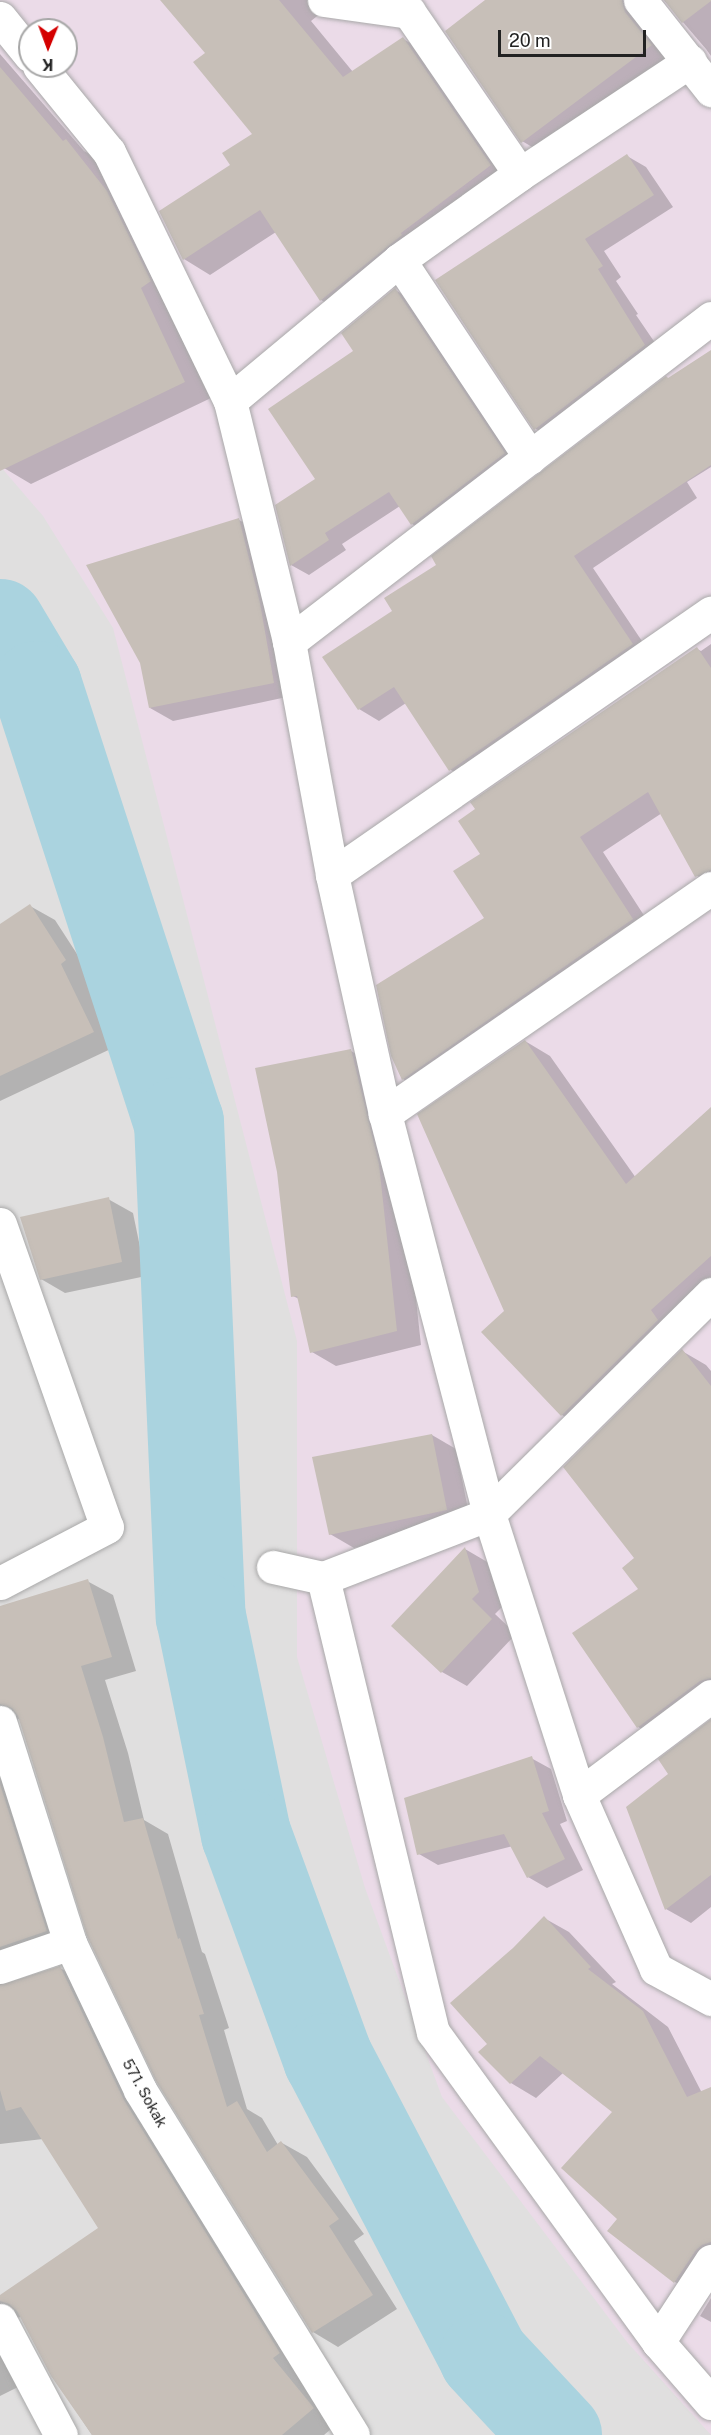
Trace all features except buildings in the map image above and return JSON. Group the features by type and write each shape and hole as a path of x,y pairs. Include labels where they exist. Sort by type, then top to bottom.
{"street":[{"path":"324,0 409,12 520,174"},
{"path":"640,0 711,90"},
{"path":"0,18 18,40"},
{"path":"230,400 399,260 520,174 690,61"},
{"path":"49,78 109,152 230,400 289,642 332,875 385,1114 489,1514 579,1795 656,1969 711,2000"},
{"path":"399,260 530,457"},
{"path":"289,642 711,318"},
{"path":"332,875 711,613"},
{"path":"385,1114 711,888"},
{"path":"0,1224 107,1527 0,1583"},
{"path":"273,1567 323,1578 489,1514 709,1300"},
{"path":"323,1578 433,2032 658,2342 711,2403"},
{"path":"579,1795 711,1696"},
{"name":"571. Sokak","path":"0,1722 70,1943 140,2090 353,2435"},
{"path":"0,1967 70,1943"},
{"path":"658,2342 711,2261"},
{"path":"0,2320 62,2435"}],"shaded area":[{"path":"0,0 711,0 711,2435 0,2435"},
{"path":"0,0 711,0 711,2435 627,2342 442,2097 365,1888 297,1657 297,1341 113,628 43,516 0,466"}],"waterway":[{"path":"0,624 37,686 179,1122 201,1617 246,1834 328,2058 484,2357 557,2435"}]}
